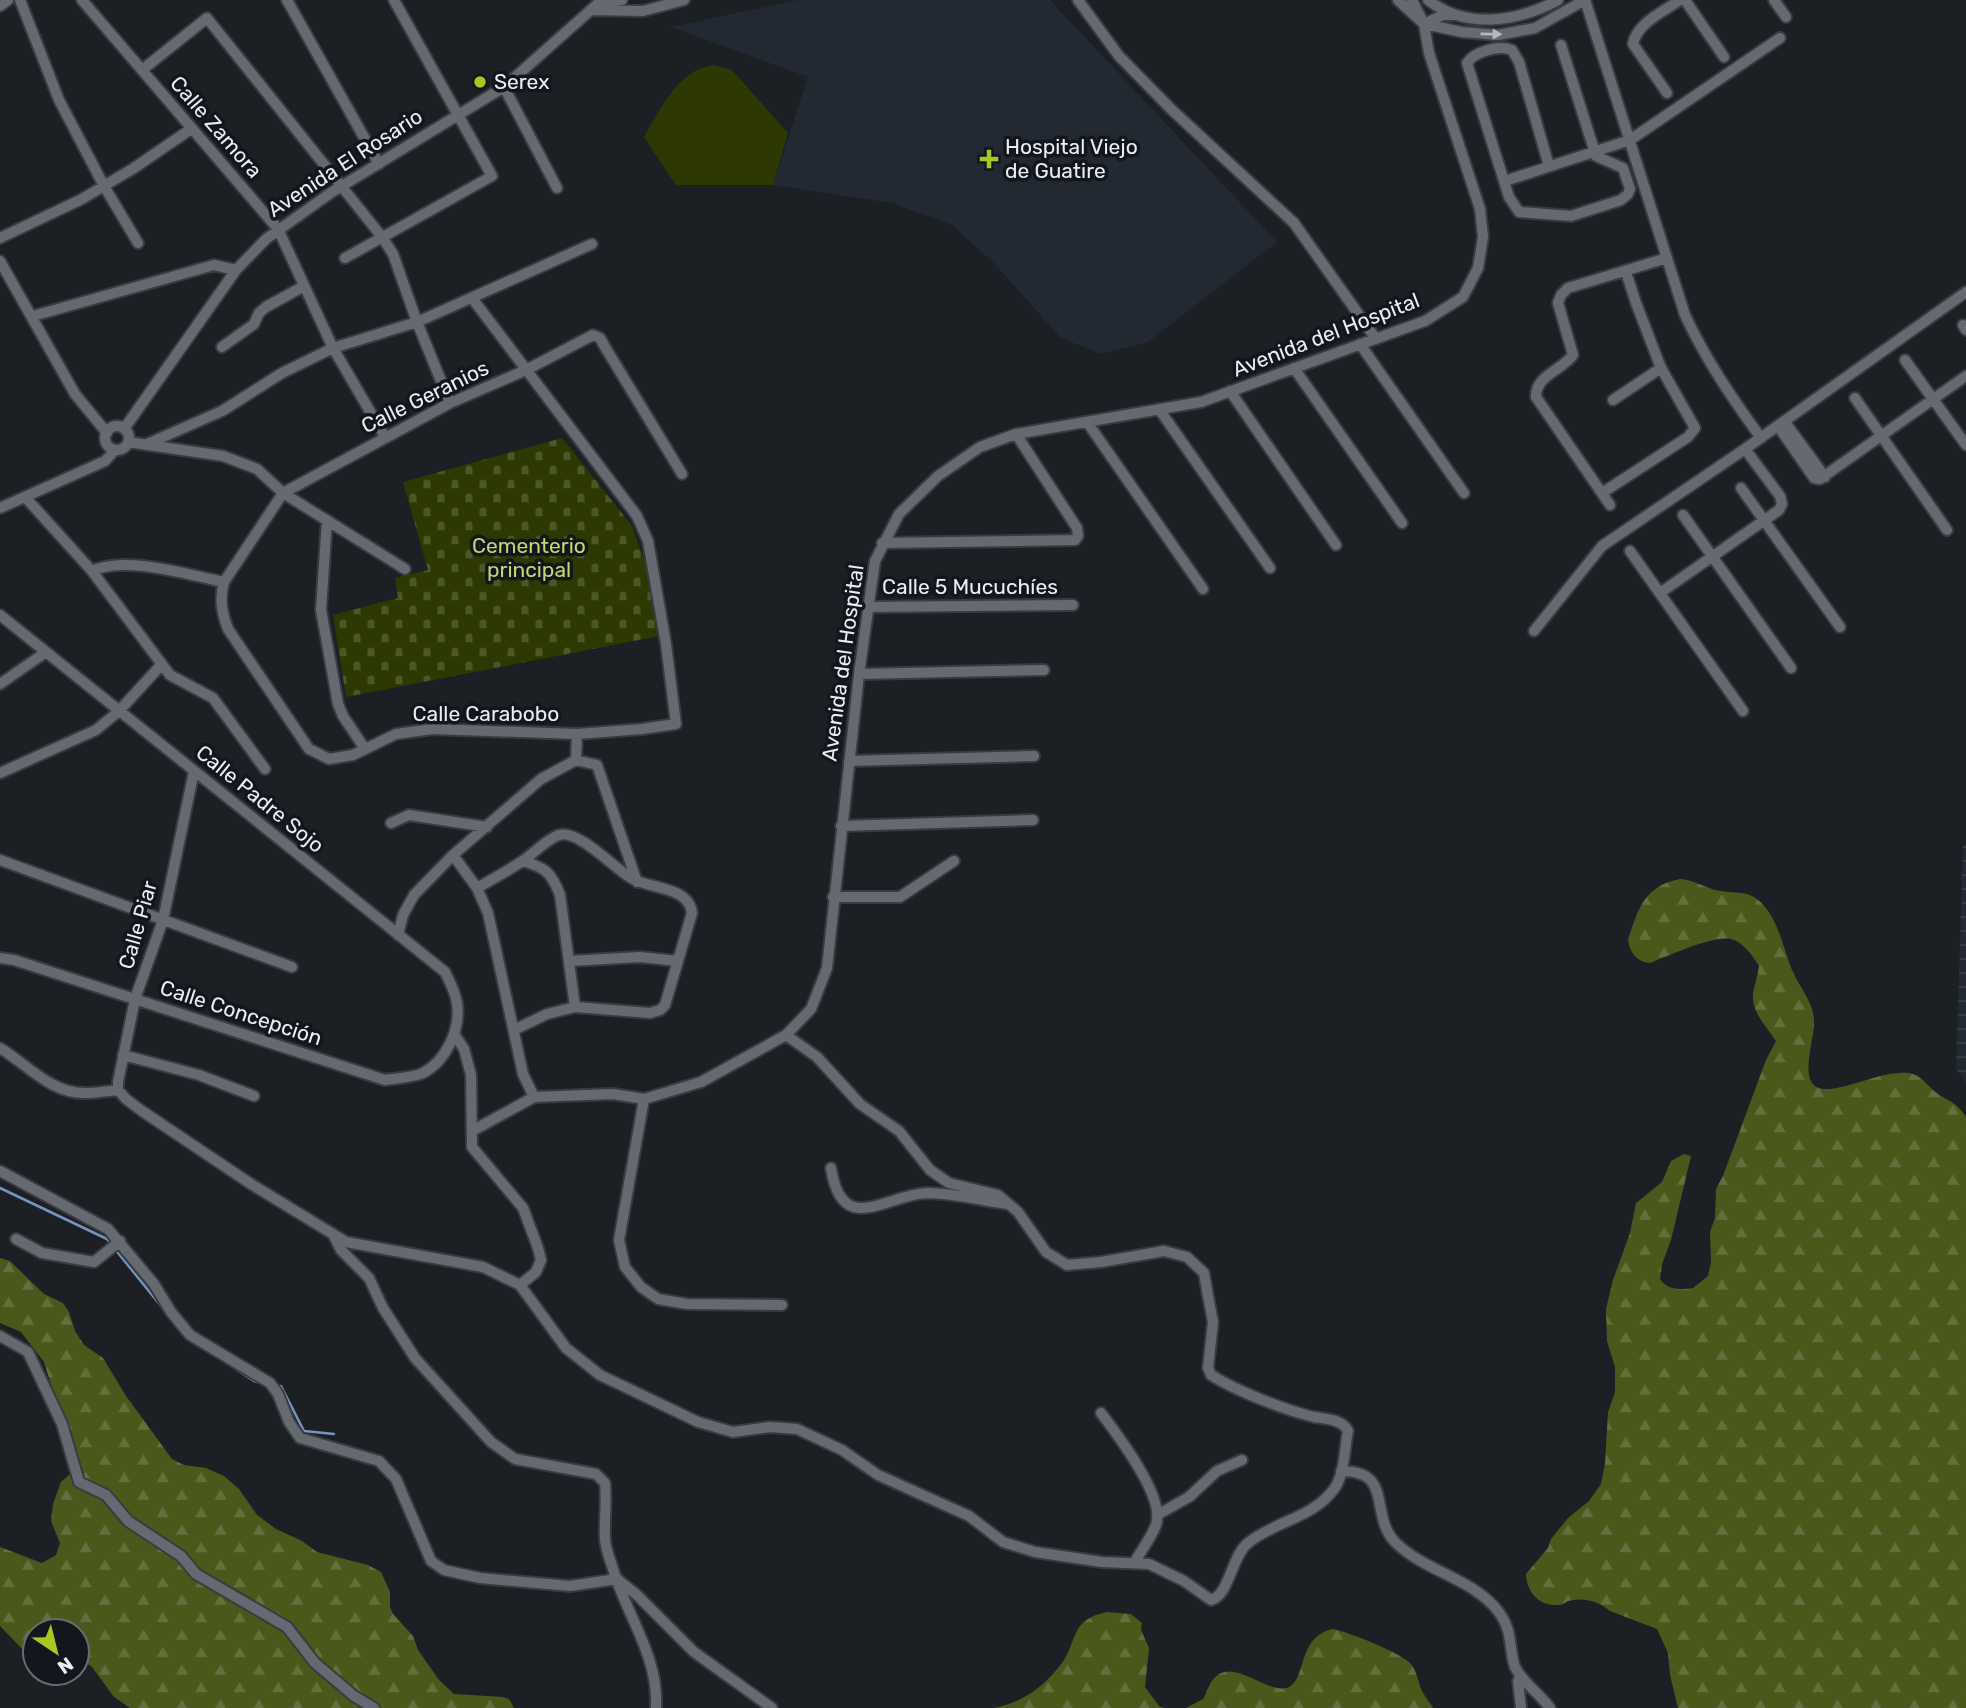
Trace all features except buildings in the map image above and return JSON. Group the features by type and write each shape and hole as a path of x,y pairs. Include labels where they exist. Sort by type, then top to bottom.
{"street":[{"path":"0,6 8,0"},
{"path":"19,0 60,100 104,186 138,243"},
{"name":"Calle Zamora","path":"82,0 278,229 333,348 386,436"},
{"path":"345,258 492,176 394,0"},
{"name":"Avenida El Rosario","path":"124,429 236,270 278,229 504,87 601,1 622,0"},
{"path":"591,10 643,11 684,0"},
{"path":"1077,0 1119,56 1172,110 1294,223 1376,339"},
{"path":"1398,0 1423,24 1462,32 1498,35 1535,27 1585,0 1685,315 1719,380 1761,438"},
{"name":"Avenida del Hospital","path":"472,1132 534,1097 613,1094 644,1099 701,1082 786,1035 811,1009 827,968 859,674 875,561 899,514 938,476 980,447 1016,434 1201,402 1426,321 1463,297 1478,268 1483,237 1480,209 1429,53 1423,24 1412,0"},
{"path":"1428,0 1457,15"},
{"path":"1423,24 1443,15 1494,21 1537,11 1558,0"},
{"path":"1667,93 1633,44 1635,34 1641,27 1682,0 1724,57"},
{"path":"1774,0 1786,17"},
{"path":"292,1 379,164"},
{"path":"142,70 207,18 393,254 450,403"},
{"path":"1505,181 1630,140 1780,38"},
{"path":"1549,166 1516,55 1506,48 1474,55 1467,63 1514,207 1524,213 1571,216 1621,200 1630,189 1623,168 1610,161 1600,160 1595,151 1561,45"},
{"path":"504,87 557,188"},
{"path":"0,238 82,199 191,129"},
{"path":"147,444 222,411 282,373 333,348 417,322 592,244"},
{"path":"1610,505 1536,397 1536,389 1541,380 1573,355 1558,303 1561,295 1574,286 1667,258"},
{"path":"0,261 75,394 107,433 106,443 115,450"},
{"path":"33,316 215,265 236,270"},
{"path":"1602,493 1693,433 1694,423 1661,368 1626,272"},
{"path":"222,347 254,324 259,313 266,307 304,286"},
{"path":"1534,631 1602,546 1761,438 1966,292"},
{"path":"472,298 526,370"},
{"name":"Calle Geranios","path":"282,493 450,403 526,370 593,335 600,338 682,474"},
{"path":"1360,344 1464,493"},
{"path":"1905,360 1966,445"},
{"path":"1294,368 1402,523"},
{"path":"1612,400 1661,368"},
{"name":"Calle Carabobo","path":"224,582 221,608 228,629 309,749 329,759 353,755 396,734 432,729 577,734 676,724 666,644 648,541 637,516 526,370"},
{"path":"1781,423 1825,477 1966,376"},
{"path":"1230,391 1336,545"},
{"path":"1855,398 1947,530"},
{"path":"1159,409 1270,568"},
{"path":"1087,422 1203,589"},
{"path":"0,508 105,461 115,450 122,449 128,442 129,437 124,429 115,427 107,433"},
{"path":"882,543 1075,540 1078,536 1077,527 1016,434"},
{"path":"128,442 223,456 257,469 282,493 405,569"},
{"path":"1660,593 1779,510 1782,504 1780,496 1745,449"},
{"path":"1741,488 1840,628"},
{"path":"92,571 102,566 135,566 224,582 282,493"},
{"path":"26,498 92,571 170,675 213,698 265,769"},
{"path":"1683,515 1791,668"},
{"path":"327,520 321,610 338,704 365,749"},
{"path":"1630,551 1743,711"},
{"name":"Calle 5 Mucuchíes","path":"869,607 1073,605"},
{"name":"Calle Padre Sojo","path":"0,615 445,972 454,989 458,1007 454,1034"},
{"path":"0,684 46,652"},
{"path":"0,773 96,730 119,711 162,664"},
{"path":"859,674 1044,670"},
{"path":"576,760 577,734"},
{"path":"849,761 1034,756"},
{"path":"398,935 414,895 453,855 541,779 576,760 597,765 637,882"},
{"name":"Calle Piar","path":"118,1090 135,999 163,920 194,771"},
{"path":"391,822 409,816 487,827"},
{"path":"841,827 1033,820"},
{"path":"477,888 523,861 558,835 570,835 586,843 617,870 637,882 670,891 687,900 691,907 692,913 665,1005 655,1013 575,1007 547,1014 514,1030"},
{"path":"453,855 477,888 488,913 523,1074 534,1097"},
{"path":"0,859 292,967"},
{"path":"523,861 543,867 554,879 560,895 575,1007"},
{"path":"833,897 900,897 954,861"},
{"path":"569,961 640,957 677,961"},
{"name":"Calle Concepción","path":"0,958 385,1080 421,1074 441,1060 454,1034"},
{"path":"454,1034 464,1049 471,1075 472,1147 523,1209 538,1248 541,1260 536,1272 520,1285"},
{"path":"0,1048 45,1082 62,1089 85,1093 118,1090 142,1111 240,1177 346,1242 483,1267 520,1285 566,1348 600,1375 698,1422 733,1432 770,1427 797,1429 842,1450 878,1475 969,1516 1003,1542 1035,1552 1102,1562 1149,1564 1184,1581 1211,1600 1216,1599 1222,1592 1245,1545 1265,1531 1318,1505 1337,1485 1348,1432 1345,1426 1286,1408 1211,1375 1208,1368 1213,1322 1204,1273 1187,1257 1164,1251 1067,1265 1046,1252 1018,1212 998,1195 949,1183 930,1170 899,1131 860,1104 817,1057 786,1035"},
{"path":"123,1055 199,1075 254,1096"},
{"path":"644,1099 619,1240 625,1267 641,1287 658,1299 687,1304 782,1305"},
{"path":"831,1168 833,1184 842,1200 857,1209 928,1193 1008,1204"},
{"path":"0,1171 108,1229 154,1284 171,1312 191,1335 270,1383 300,1438 379,1461 396,1479 432,1561 443,1570 481,1578 570,1586 617,1579 638,1595 694,1652 772,1708"},
{"path":"332,1234 341,1250 369,1278 383,1308 415,1357 491,1442 515,1459 596,1474 605,1483 605,1539 617,1579 652,1665 657,1695 656,1708"},
{"path":"16,1239 42,1253 88,1262 94,1262 119,1242"},
{"path":"0,1336 28,1352 62,1424 79,1482 106,1495 128,1521 181,1556 197,1574 287,1627 316,1662 354,1696 374,1708"},
{"path":"1101,1413 1138,1465 1157,1515 1156,1523 1133,1563"},
{"path":"1157,1515 1189,1497 1217,1471 1242,1460"},
{"path":"1342,1471 1364,1473 1373,1480 1382,1520 1396,1543 1473,1588 1494,1606 1510,1634 1513,1659 1521,1676 1549,1708"},
{"path":"1521,1676 1518,1681 1521,1708"}],"shaded area":[{"name":"Hospital Viejo de Guatire","path":"798,0 1050,0 1277,242 1148,342 1101,354 1061,338 992,261 952,225 892,203 773,185 808,77 671,27"},
{"path":"1966,844 1966,1083 1956,1069 1963,847"}],"green space":[{"path":"714,65 732,70 788,133 773,185 676,185 644,137 680,82 701,68"},
{"name":"Cementerio principal","path":"562,438 632,526 649,573 664,635 346,697 333,615 398,598 395,578 428,570 403,482"},
{"path":"1680,879 1715,890 1753,897 1770,913 1792,970 1814,1016 1809,1074 1815,1086 1823,1089 1834,1088 1888,1074 1913,1074 1957,1106 1966,1117 1966,1708 1678,1708 1668,1653 1657,1629 1590,1601 1579,1599 1551,1605 1535,1597 1529,1587 1526,1574 1568,1518 1589,1501 1601,1484 1608,1412 1615,1392 1615,1367 1607,1341 1606,1309 1630,1233 1636,1203 1662,1182 1671,1161 1684,1154 1691,1156 1660,1279 1670,1287 1684,1289 1693,1288 1708,1276 1716,1189 1766,1060 1776,1041 1754,1007 1753,994 1759,966 1740,943 1731,939 1713,940 1650,963 1641,961 1632,953 1628,940 1644,901 1658,887"},
{"path":"0,1258 10,1261 44,1294 63,1303 84,1345 103,1358 126,1396 172,1459 224,1476 239,1489 257,1515 317,1552 368,1565 381,1572 390,1592 393,1614 413,1636 418,1650 439,1680 454,1694 503,1697 509,1699 514,1708 130,1708 114,1697 91,1666 91,1617 21,1617 21,1648 0,1626 0,1547 42,1563 56,1555 60,1543 51,1521 53,1504 61,1482 77,1468 44,1362 21,1332 0,1323"},
{"path":"1107,1612 1131,1614 1142,1623 1141,1630 1149,1648 1145,1687 1159,1706 1164,1708 994,1708 1023,1698 1040,1686 1062,1663 1080,1626 1086,1620"},
{"path":"1332,1629 1374,1644 1406,1660 1413,1667 1422,1692 1433,1708 1186,1708 1203,1699 1218,1675 1227,1672 1248,1676 1270,1686 1289,1687 1295,1682 1313,1641"}],"waterway":[{"path":"0,1188 107,1239 110,1243"},
{"path":"114,1248 165,1311"},
{"path":"173,1322 184,1335"},
{"path":"225,1362 261,1383"},
{"path":"281,1386 304,1431 334,1434"}],"place":[{"name":"Serex","path":"480,82"},
{"name":"Hospital Viejo de Guatire","path":"989,159"}]}
